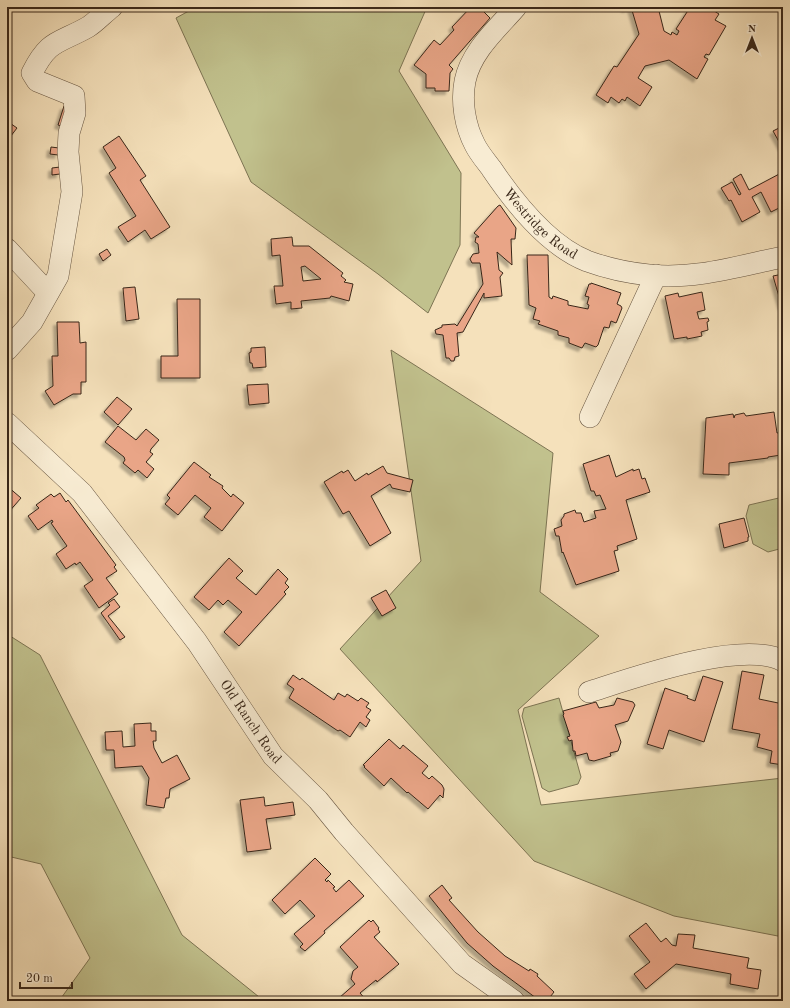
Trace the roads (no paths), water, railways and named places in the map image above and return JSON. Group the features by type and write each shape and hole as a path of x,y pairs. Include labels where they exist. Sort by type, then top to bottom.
{"street":[{"path":"7,350 32,322 58,276 72,192 68,152 69,133 75,113 74,96 37,81 32,73 41,55 56,42 89,26 112,7"},
{"name":"Westridge Road","path":"516,7 481,46 465,79 464,107 467,126 475,145 502,184 529,216 554,241 587,261 618,269 656,275 686,276 783,257"},
{"path":"7,249 48,293"},
{"path":"590,417 656,275"},
{"name":"Old Ranch Road","path":"7,423 82,493 197,642 273,756 318,800 344,832 462,964 514,1001"},
{"path":"589,692 683,663 736,655 774,656 783,661"}]}
